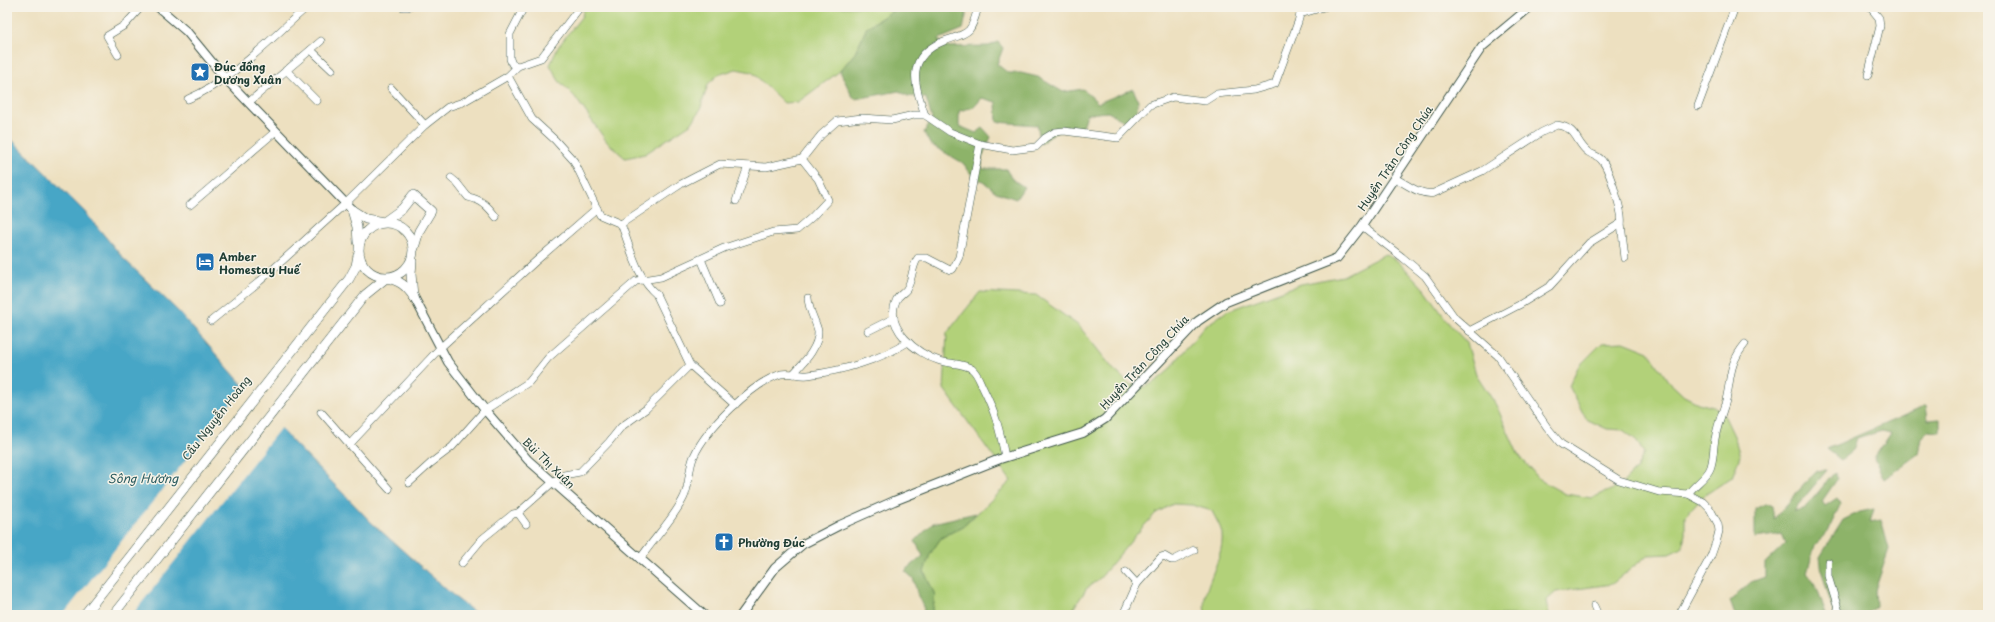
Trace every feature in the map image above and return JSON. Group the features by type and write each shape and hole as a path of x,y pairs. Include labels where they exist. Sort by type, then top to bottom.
{"main road":[{"path":"121,615 310,371 365,295 386,278 402,272 408,266 420,231 431,211 413,195 402,209 384,222 375,224 367,229 361,236 358,245"},
{"path":"349,207 366,219 376,222 393,223 407,233 413,254 411,274 414,297"},
{"path":"349,207 357,228 358,255 362,264 368,271 376,276 394,279 405,285 414,297"},
{"name":"Cầu Nguyễn Hoàng","path":"76,615 349,279 356,266 358,255"},
{"name":"Cầu Nguyễn Hoàng","path":"84,615 289,351"},
{"path":"113,615 310,371"}],"street":[{"path":"118,55 107,36 125,25 141,7"},
{"path":"158,7 188,32 224,77 349,207"},
{"path":"188,99 205,91 224,77 307,7"},
{"path":"402,7 408,7"},
{"path":"518,66 512,64 510,59 510,34 524,7"},
{"path":"211,321 349,207 425,125 448,107 463,102 508,76 518,66 542,58 580,7"},
{"path":"925,115 914,78 917,64 930,47 970,29 978,7"},
{"path":"621,224 681,184 716,165 725,163 766,167 802,159 821,135 837,121 862,118 892,120 914,115 925,115 950,132 980,144 1012,150 1036,147 1045,138 1055,132 1064,131 1118,138 1150,105 1167,99 1173,97 1205,101 1216,94 1254,90 1275,84 1301,10 1324,7"},
{"name":"Huyền Trân Công Chúa","path":"741,615 775,568 804,544 840,525 894,501 1005,457 1083,433 1105,419 1198,321 1226,302 1337,258 1362,226 1395,178 1482,47 1530,7"},
{"path":"1698,106 1735,7"},
{"path":"1868,75 1880,26 1879,18 1870,7"},
{"path":"249,102 321,41"},
{"path":"310,50 332,70"},
{"path":"286,70 317,101"},
{"path":"508,76 532,119 555,140 574,161 600,215 621,224 645,281 656,294 690,365 735,405"},
{"path":"391,88 425,125"},
{"path":"1395,178 1422,192 1428,194 1434,193 1482,171 1551,127 1557,125 1563,126 1574,133 1589,153 1600,157 1603,162 1613,184 1621,213 1625,258"},
{"path":"190,206 276,131"},
{"path":"980,144 959,257 955,267 950,270 927,258 918,258 914,265 907,289 896,300 894,318 900,331 908,342 917,350 928,356 967,367 975,372 994,411 1005,457"},
{"path":"409,483 431,463 452,447 485,410 529,382 548,358 636,281 645,281 661,277 724,248 773,232 797,230 812,217 826,202 827,198 818,179 802,159"},
{"path":"736,201 748,166"},
{"path":"451,178 468,197 478,199 486,204 496,217"},
{"path":"349,445 440,348 536,260 597,208"},
{"path":"1469,331 1519,305 1550,286 1589,243 1621,223"},
{"path":"1362,226 1402,256 1425,276 1455,318 1498,356 1547,427 1561,444 1619,480 1659,492 1688,494 1703,502 1710,509 1716,520 1719,531 1711,556 1679,615"},
{"path":"700,259 720,304"},
{"name":"Bùi Thị Xuân","path":"414,297 440,348 485,410 528,460 704,615"},
{"path":"793,374 809,356 817,338 817,329 809,309 808,298"},
{"path":"868,331 894,318"},
{"path":"640,559 684,497 691,463 704,439 748,393 775,377 786,373 806,376 843,368 882,356 908,342"},
{"path":"1688,494 1697,482 1709,471 1714,456 1714,441 1725,403 1729,375 1736,356 1745,344"},
{"path":"462,563 482,539 513,514 518,513 552,482 564,475 580,472 609,442 621,427 646,409 690,365"},
{"path":"322,412 349,445 389,489"},
{"path":"518,513 526,524"},
{"path":"1123,615 1137,584 1161,557 1164,556 1174,560 1194,550"},
{"path":"1828,562 1828,576 1840,615"},
{"path":"1126,572 1137,584"},
{"path":"1594,606 1598,615"}],"green space":[{"path":"584,7 899,7 867,27 855,53 840,71 798,102 784,103 752,72 736,69 718,75 708,84 700,110 692,123 645,154 625,158 607,142 575,97 559,81 550,65 558,47 582,16"},
{"path":"899,7 968,7 963,29 939,39 943,47 989,46 998,42 1003,48 997,64 1008,73 1021,73 1038,77 1063,92 1083,89 1098,103 1133,89 1138,100 1137,114 1126,122 1108,112 1087,114 1082,130 1062,127 1041,144 1037,125 997,122 996,102 982,98 974,107 959,111 959,126 976,133 983,128 991,137 982,157 982,169 1006,169 1012,179 1024,187 1016,199 996,192 983,181 974,178 963,163 930,144 924,132 932,119 926,98 908,96 899,91 855,99 851,94 840,71 855,53 867,27"},
{"path":"1385,254 1399,262 1425,290 1450,325 1467,343 1476,374 1496,405 1518,454 1540,480 1565,494 1592,498 1620,486 1637,468 1644,453 1635,439 1623,430 1607,429 1586,419 1569,386 1578,367 1602,343 1624,342 1649,352 1668,381 1684,396 1698,403 1717,408 1725,417 1734,436 1740,456 1732,477 1702,497 1685,516 1685,534 1682,548 1669,554 1648,555 1612,584 1556,592 1547,600 1549,615 1206,615 1204,606 1205,596 1220,555 1222,534 1212,511 1192,505 1173,504 1156,513 1141,529 1100,578 1087,588 1069,615 932,615 935,595 924,571 930,554 941,538 965,525 1011,481 944,389 947,333 980,292 1036,295 1079,326 1113,369 1131,385 1145,387 1166,373 1204,327 1227,311 1301,284 1343,276"},
{"path":"1926,406 1928,420 1940,419 1940,432 1927,431 1921,438 1918,454 1884,479 1874,458 1891,433 1882,431 1857,438 1853,450 1841,460 1827,449"},
{"path":"1827,470 1793,511 1804,509 1835,472 1838,478 1822,501 1825,506 1837,498 1841,503 1828,531 1815,545 1807,573 1817,588 1826,615 1735,615 1730,601 1751,582 1765,577 1765,563 1786,543 1782,534 1755,538 1755,509 1765,504 1772,506 1774,519 1816,471"},
{"path":"1874,509 1870,522 1881,520 1889,549 1875,590 1876,606 1865,615 1834,615 1822,572 1820,557 1843,520 1860,512"},
{"path":"976,513 965,525 941,538 930,554 924,572 935,595 932,615 923,615 924,609 918,596 913,578 905,571 923,556 915,541 933,523"}],"water":[{"name":"Sông Hương","path":"7,135 84,211 124,259 179,312 292,441 372,523 456,598 478,615 7,615"}],"pier":[{"path":"245,385 282,426 132,615 63,615"}],"place":[{"name":"Đúc đồng Dương Xuân","path":"200,72"},
{"name":"Amber Homestay Huế","path":"205,262"},
{"name":"Phường Đúc","path":"724,542"}]}
